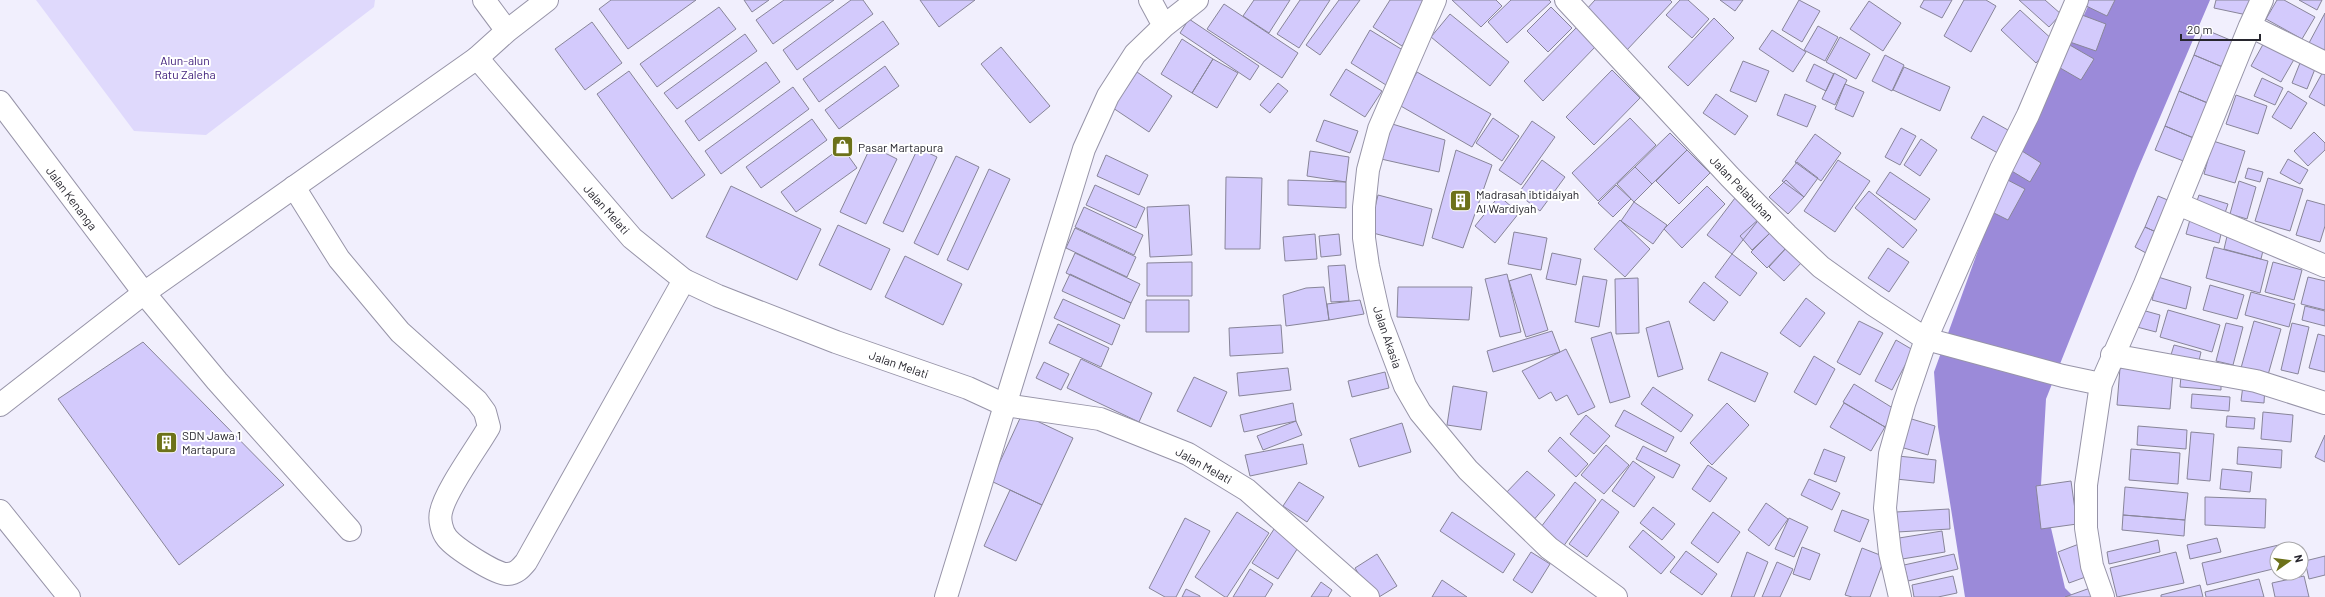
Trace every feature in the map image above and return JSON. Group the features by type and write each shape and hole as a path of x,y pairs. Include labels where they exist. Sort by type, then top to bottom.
{"street":[{"path":"484,0 507,31"},
{"path":"0,405 144,293 477,58 507,31 547,0"},
{"path":"1150,0 1164,26"},
{"path":"946,597 1084,149 1108,96 1135,54 1164,26 1197,0"},
{"name":"Jalan Akasia","path":"1435,0 1379,129 1368,170 1364,207 1364,238 1368,266 1380,320 1405,386 1420,412 1468,470 1548,548 1616,597"},
{"name":"Jalan Pelabuhan","path":"1566,0 1730,177 1821,267 1934,341 2063,376 2101,384"},
{"path":"1900,597 1890,553 1884,508 1890,454 2001,169 2028,115 2077,0"},
{"path":"2103,597 2092,566 2086,528 2086,485 2101,384 2112,355 2146,284 2250,26 2262,0"},
{"path":"2250,26 2325,63"},
{"name":"Jalan Melati","path":"477,58 632,238 684,280 718,296 836,342 968,388 1005,405 1100,419 1188,454 1247,490 1368,597"},
{"name":"Jalan Kenanga","path":"0,102 144,293 217,381 350,530"},
{"path":"294,187 339,259 400,332 454,380 486,412 489,427 446,498 440,513 441,526 447,538 497,572 514,573 526,562 684,280"},
{"path":"2178,204 2325,266"},
{"path":"2112,355 2256,381 2325,403"},
{"path":"0,511 69,597"}],"green space":[{"name":"Alun-alun Ratu Zaleha","path":"36,0 375,0 374,7 206,135 134,131"}],"shaded area":[{"path":"2091,0 2210,0 2137,171 2046,399 2041,485 2065,588 2074,597 1965,597 1938,427 1934,372 1992,212"}],"building":[{"path":"611,0 696,0 628,49 599,9"},
{"path":"744,0 769,0 752,12"},
{"path":"784,0 834,0 773,44 756,20"},
{"path":"851,0 863,0 873,14 797,70 783,50"},
{"path":"920,0 975,0 939,27"},
{"path":"1254,0 1290,0 1269,33 1243,16"},
{"path":"1300,0 1330,0 1299,48 1277,34"},
{"path":"1339,0 1360,0 1320,55 1306,45"},
{"path":"1390,0 1431,0 1402,46 1373,27"},
{"path":"1452,0 1496,0 1502,6 1481,27"},
{"path":"1511,0 1549,0 1551,2 1507,43 1488,22"},
{"path":"1595,0 1670,0 1672,2 1626,51 1585,11"},
{"path":"1680,0 1688,0 1709,19 1692,38 1666,15"},
{"path":"1720,0 1743,0 1735,11"},
{"path":"1799,0 1820,11 1802,42 1782,30"},
{"path":"1924,0 1952,0 1942,18 1920,7"},
{"path":"1964,0 1986,0 1996,6 1971,52 1944,36"},
{"path":"2019,0 2045,0 2061,14 2049,27"},
{"path":"2081,0 2115,0 2107,16 2080,3"},
{"path":"2216,0 2250,0 2247,15 2214,8"},
{"path":"2277,0 2284,0 2315,17 2302,39 2266,19"},
{"path":"2299,0 2322,0 2317,10"},
{"path":"1869,1 1901,23 1883,51 1850,29"},
{"path":"1224,4 1298,53 1282,78 1207,29"},
{"path":"719,7 736,29 657,87 640,64"},
{"path":"1551,7 1572,28 1548,52 1527,31"},
{"path":"2020,10 2055,42 2036,63 2001,30"},
{"path":"2074,12 2106,24 2096,51 2064,40"},
{"path":"2325,13 2325,49 2324,52 2309,43"},
{"path":"1450,14 1509,62 1490,86 1431,37"},
{"path":"1714,18 1734,38 1688,86 1668,67"},
{"path":"1189,19 1259,66 1250,80 1180,33"},
{"path":"883,21 899,44 819,102 803,79"},
{"path":"592,22 622,63 585,90 555,49"},
{"path":"1818,26 1838,37 1825,61 1804,50"},
{"path":"1577,27 1596,46 1543,101 1524,81"},
{"path":"2204,29 2235,42 2225,68 2194,55"},
{"path":"1370,30 1406,52 1386,85 1351,63"},
{"path":"1772,30 1806,52 1793,72 1759,49"},
{"path":"745,34 757,51 677,109 664,93"},
{"path":"1840,37 1870,54 1856,79 1826,62"},
{"path":"1182,39 1213,59 1192,93 1161,74"},
{"path":"2266,39 2296,56 2281,82 2251,66"},
{"path":"2068,44 2094,59 2081,80 2055,65"},
{"path":"1001,47 1050,106 1030,123 981,64"},
{"path":"1885,55 1904,65 1892,91 1872,81"},
{"path":"2194,55 2225,68 2210,104 2179,91"},
{"path":"2302,58 2317,64 2307,89 2292,83"},
{"path":"1213,59 1238,73 1217,108 1192,93"},
{"path":"1743,61 1769,71 1756,102 1730,91"},
{"path":"766,62 780,82 699,141 685,121"},
{"path":"1814,64 1834,74 1826,91 1806,81"},
{"path":"885,66 899,86 839,129 825,110"},
{"path":"1904,67 1950,87 1940,111 1893,90"},
{"path":"2325,68 2325,106 2309,97"},
{"path":"1346,69 1382,91 1365,117 1330,95"},
{"path":"1612,70 1640,98 1594,145 1566,117"},
{"path":"629,71 705,175 672,199 597,94"},
{"path":"1137,72 1172,96 1149,132 1113,108"},
{"path":"1417,72 1491,114 1472,147 1399,105"},
{"path":"1834,73 1847,80 1835,105 1822,99"},
{"path":"2262,78 2283,88 2275,105 2254,96"},
{"path":"1278,83 1288,91 1270,113 1260,105"},
{"path":"1845,84 1864,92 1853,117 1835,109"},
{"path":"793,87 809,109 721,174 705,151"},
{"path":"2179,91 2210,104 2196,139 2165,126"},
{"path":"2288,91 2307,103 2291,129 2272,117"},
{"path":"1716,94 1748,116 1735,135 1703,113"},
{"path":"1785,94 1816,106 1807,127 1777,115"},
{"path":"2236,95 2267,106 2258,134 2226,124"},
{"path":"1983,116 2015,134 2003,156 1971,138"},
{"path":"1493,118 1519,136 1502,161 1476,143"},
{"path":"1630,118 1656,145 1598,201 1572,173"},
{"path":"812,119 827,140 761,188 746,167"},
{"path":"1324,120 1358,131 1350,153 1316,141"},
{"path":"1532,121 1555,137 1521,185 1499,170"},
{"path":"1389,123 1445,140 1439,172 1381,159"},
{"path":"2165,126 2196,139 2186,162 2155,150"},
{"path":"1901,128 1916,136 1900,165 1885,157"},
{"path":"2314,132 2325,143 2325,150 2308,166 2294,151"},
{"path":"1670,133 1687,150 1652,184 1635,167"},
{"path":"1815,134 1841,153 1821,181 1795,162"},
{"path":"1921,139 1937,150 1920,176 1904,165"},
{"path":"2213,141 2245,151 2235,183 2204,174"},
{"path":"871,146 897,159 866,224 840,212"},
{"path":"842,147 857,168 796,212 781,192"},
{"path":"918,148 937,157 903,232 883,223"},
{"name":"Madrasah ibtidaiyah Al Wardiyah","path":"1456,150 1492,165 1463,248 1432,238"},
{"path":"1687,150 1710,173 1679,204 1656,181"},
{"path":"1310,151 1349,157 1346,182 1307,176"},
{"path":"2022,151 2041,163 2030,182 2010,170"},
{"path":"1106,155 1148,175 1139,195 1097,176"},
{"path":"956,156 979,167 938,255 914,243"},
{"path":"2288,159 2308,170 2300,184 2280,173"},
{"path":"1542,160 1565,177 1540,211 1518,194"},
{"path":"1838,160 1870,181 1835,232 1804,211"},
{"path":"1797,162 1818,178 1804,197 1782,181"},
{"path":"1635,167 1652,184 1634,202 1617,184"},
{"path":"2248,168 2263,172 2260,182 2245,178"},
{"path":"989,169 1010,179 968,270 947,260"},
{"path":"1890,172 1930,199 1915,220 1876,193"},
{"path":"1226,177 1262,178 1260,249 1225,249"},
{"path":"2002,177 2025,189 2008,220 1986,209"},
{"path":"2268,178 2303,189 2290,231 2255,221"},
{"path":"1288,180 1346,182 1346,208 1288,205"},
{"path":"1786,180 1804,197 1788,214 1769,197"},
{"path":"2239,181 2256,187 2247,219 2230,214"},
{"path":"1095,185 1145,208 1136,228 1086,205"},
{"path":"1616,185 1631,199 1613,217 1598,203"},
{"path":"731,186 821,229 797,280 706,237"},
{"path":"1707,186 1725,204 1682,248 1664,229"},
{"path":"1869,191 1917,230 1903,248 1855,208"},
{"path":"1378,195 1432,209 1423,246 1369,232"},
{"path":"2199,195 2228,204 2224,216 2195,207"},
{"path":"1499,196 1519,213 1495,243 1475,226"},
{"path":"2158,196 2170,201 2156,232 2145,227"},
{"path":"1735,198 1760,218 1732,254 1707,235"},
{"path":"2307,200 2325,205 2325,226 2320,242 2296,235"},
{"path":"1634,202 1667,225 1653,244 1621,221"},
{"path":"1189,205 1192,255 1150,257 1147,207"},
{"path":"1084,207 1143,235 1134,255 1075,227"},
{"path":"2191,216 2223,225 2219,243 2186,234"},
{"path":"1760,218 1772,231 1752,250 1740,236"},
{"path":"1620,220 1650,249 1625,277 1594,249"},
{"path":"838,225 890,249 871,290 819,265"},
{"path":"2145,227 2156,232 2146,253 2135,247"},
{"path":"1075,228 1136,257 1127,277 1066,248"},
{"path":"1772,231 1788,246 1767,268 1751,252"},
{"path":"1514,232 1547,238 1541,270 1508,264"},
{"path":"2228,232 2265,242 2261,259 2224,249"},
{"path":"1315,234 1317,259 1285,261 1283,237"},
{"path":"1339,234 1341,255 1321,257 1319,236"},
{"path":"1788,246 1803,261 1784,281 1769,267"},
{"path":"2214,247 2268,261 2260,293 2206,278"},
{"path":"1888,248 1909,262 1889,292 1868,278"},
{"path":"1075,253 1140,284 1131,303 1066,273"},
{"path":"1552,253 1581,259 1576,285 1546,279"},
{"path":"1732,254 1757,273 1740,296 1715,277"},
{"path":"905,256 962,284 943,325 885,297"},
{"path":"1192,262 1192,296 1147,296 1147,263"},
{"path":"2273,262 2302,270 2294,300 2265,292"},
{"path":"1345,265 1349,301 1331,302 1328,266"},
{"path":"1070,274 1131,303 1124,319 1062,291"},
{"path":"1507,274 1521,332 1500,337 1485,279"},
{"path":"1531,274 1548,330 1526,337 1509,281"},
{"path":"1583,276 1607,280 1599,327 1575,322"},
{"path":"2158,277 2191,287 2186,309 2152,300"},
{"path":"2308,277 2325,281 2325,310 2301,304"},
{"path":"1638,278 1639,333 1616,334 1615,279"},
{"path":"1704,282 1728,302 1714,321 1689,302"},
{"path":"2210,285 2244,295 2237,319 2203,310"},
{"path":"1324,287 1329,320 1286,326 1283,295 1306,288"},
{"path":"1398,287 1472,287 1469,320 1397,317"},
{"path":"2251,292 2295,304 2289,327 2245,315"},
{"path":"1806,298 1825,313 1800,347 1780,333"},
{"path":"1063,299 1120,325 1112,345 1054,318"},
{"path":"1146,300 1189,300 1189,332 1146,332"},
{"path":"1360,300 1364,314 1329,320 1327,304"},
{"path":"2305,306 2325,311 2325,326 2302,320"},
{"path":"2142,310 2160,315 2156,332 2137,327"},
{"path":"2168,310 2220,325 2212,352 2160,337"},
{"path":"1669,321 1683,369 1658,377 1646,328"},
{"path":"1859,321 1883,333 1860,375 1837,362"},
{"path":"2254,321 2281,329 2268,375 2241,368"},
{"path":"2226,323 2243,327 2233,365 2216,361"},
{"path":"2292,323 2309,327 2298,374 2281,370"},
{"path":"1058,324 1109,348 1101,367 1049,343"},
{"path":"1281,325 1283,353 1230,356 1229,328"},
{"path":"1552,331 1560,352 1493,372 1487,351"},
{"path":"1611,332 1630,397 1610,403 1591,338"},
{"path":"2318,334 2325,336 2325,372 2309,368"},
{"path":"1896,340 1913,350 1892,390 1875,381"},
{"name":"SDN Jawa 1 Martapura","path":"143,342 284,485 179,565 58,399"},
{"path":"2174,345 2201,352 2198,365 2170,358"},
{"path":"1566,349 1595,407 1578,415 1567,395 1556,401 1551,392 1539,399 1522,371"},
{"path":"1721,352 1768,373 1755,402 1708,380"},
{"path":"1814,356 1835,369 1816,405 1794,392"},
{"path":"1081,359 1152,393 1139,422 1067,388"},
{"path":"1044,362 1069,374 1061,390 1036,378"},
{"path":"1288,368 1291,390 1239,396 1237,373"},
{"path":"2120,368 2173,372 2170,409 2117,405"},
{"path":"1385,372 1389,388 1352,397 1348,381"},
{"path":"2181,376 2221,379 2221,390 2180,387"},
{"path":"1194,377 1227,392 1211,427 1177,411"},
{"path":"1854,384 1896,410 1885,427 1843,402"},
{"path":"2243,385 2265,386 2264,403 2241,401"},
{"path":"1453,386 1487,392 1481,430 1447,425"},
{"path":"1653,387 1693,415 1681,432 1641,404"},
{"path":"2192,394 2230,397 2229,411 2191,408"},
{"path":"1293,403 1296,421 1244,432 1240,415"},
{"path":"1727,403 1749,425 1712,465 1690,443"},
{"path":"1844,403 1885,427 1871,451 1830,427"},
{"path":"1624,410 1674,437 1666,452 1615,426"},
{"path":"2263,412 2293,415 2291,442 2261,439"},
{"path":"1022,414 1073,438 1042,505 991,481"},
{"path":"1586,415 1610,436 1594,454 1570,434"},
{"path":"2227,416 2255,418 2254,429 2226,427"},
{"path":"1905,417 1935,426 1928,455 1897,446"},
{"path":"1296,421 1302,435 1263,450 1257,436"},
{"path":"1402,423 1411,452 1359,467 1350,439"},
{"path":"2138,426 2187,430 2186,449 2137,445"},
{"path":"2191,432 2214,434 2210,481 2187,479"},
{"path":"2325,435 2325,462 2315,457"},
{"path":"1560,437 1588,464 1576,477 1548,451"},
{"path":"1303,444 1307,464 1250,476 1245,455"},
{"path":"1606,445 1629,465 1604,494 1581,475"},
{"path":"1643,446 1680,465 1673,478 1636,459"},
{"path":"2238,447 2282,450 2281,468 2237,464"},
{"path":"1824,449 1845,457 1836,482 1814,474"},
{"path":"2131,449 2180,453 2178,484 2129,480"},
{"path":"1898,456 1936,460 1934,483 1896,479"},
{"path":"1633,461 1655,477 1634,507 1612,491"},
{"path":"1708,465 1727,478 1710,502 1692,489"},
{"path":"2222,469 2252,472 2250,492 2220,489"},
{"path":"1527,471 1555,495 1532,522 1503,496"},
{"path":"1809,479 1840,493 1832,510 1801,495"},
{"path":"2071,481 2077,524 2041,529 2036,486"},
{"path":"1299,482 1324,497 1307,522 1283,506"},
{"path":"1575,482 1596,500 1563,547 1541,527"},
{"path":"2125,487 2188,493 2185,520 2123,515"},
{"path":"1010,490 1042,505 1016,561 984,546"},
{"path":"2205,497 2266,499 2265,528 2205,525"},
{"path":"1602,499 1619,512 1587,557 1569,544"},
{"path":"1766,503 1788,519 1769,546 1748,530"},
{"path":"1653,507 1675,524 1662,540 1640,523"},
{"path":"1949,509 1950,529 1897,532 1896,512"},
{"path":"1842,510 1869,520 1860,542 1834,531"},
{"path":"1237,512 1269,533 1227,597 1225,597 1195,577"},
{"path":"1452,512 1515,554 1503,573 1440,531"},
{"path":"1713,512 1740,532 1718,563 1691,543"},
{"path":"2123,515 2185,520 2184,536 2122,530"},
{"path":"1185,518 1210,531 1176,597 1165,597 1149,588"},
{"path":"1789,518 1808,527 1794,557 1775,549"},
{"path":"1276,526 1301,543 1278,579 1252,563"},
{"path":"1643,530 1675,557 1661,574 1629,547"},
{"path":"1942,531 1945,552 1896,560 1893,539"},
{"path":"2217,538 2221,552 2190,559 2187,545"},
{"path":"2158,540 2160,552 2109,564 2107,552"},
{"path":"2079,544 2091,575 2069,583 2058,552"},
{"path":"1802,547 1820,554 1810,580 1793,574"},
{"path":"2269,547 2269,570 2207,585 2202,563"},
{"path":"1862,548 1885,557 1870,597 1852,597 1845,595"},
{"path":"1686,551 1717,574 1702,595 1670,572"},
{"path":"1531,552 1550,564 1532,593 1513,580"},
{"path":"1747,552 1768,562 1754,597 1731,597"},
{"path":"2176,552 2184,583 2117,597 2110,568"},
{"path":"1377,554 1397,586 1379,597 1373,597 1355,568"},
{"path":"1954,554 1958,569 1908,581 1904,565"},
{"path":"2325,556 2325,575 2309,579 2309,560"},
{"path":"1777,562 1793,569 1780,597 1762,597"},
{"path":"1250,569 1273,584 1265,597 1233,597"},
{"path":"1953,576 1957,593 1938,597 1914,597 1912,585"},
{"path":"2259,579 2264,597 2206,597 2205,592"},
{"path":"1442,580 1467,597 1432,597"},
{"path":"2281,581 2305,581 2309,597 2275,597 2272,583"},
{"path":"1321,582 1332,590 1328,597 1311,597"},
{"path":"2200,585 2203,597 2161,597 2161,595"},
{"path":"2093,587 2097,597 2065,597"},
{"path":"1186,589 1200,596 1200,597 1182,597"}],"place":[{"name":"Pasar Martapura","path":"843,147"},
{"name":"Madrasah ibtidaiyah Al Wardiyah","path":"1461,201"},
{"name":"SDN Jawa 1 Martapura","path":"166,442"}]}
